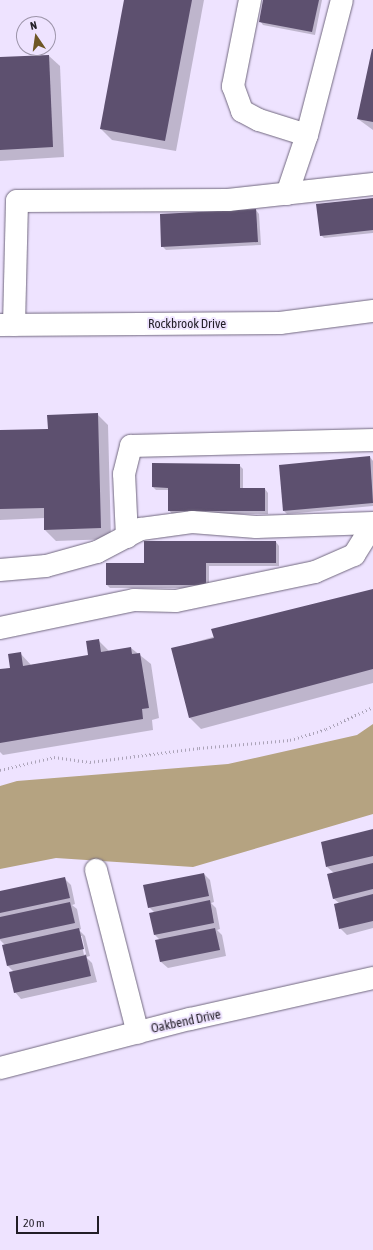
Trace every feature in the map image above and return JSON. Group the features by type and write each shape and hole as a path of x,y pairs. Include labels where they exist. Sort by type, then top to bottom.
{"street":[{"path":"250,0 233,86 242,111 259,120 307,135"},
{"path":"287,194 307,135 342,0"},
{"path":"7,325 9,201 228,200 373,184"},
{"name":"Rockbrook Drive","path":"7,325 280,323 373,311"},
{"path":"127,537 124,474 131,446 373,440"},
{"path":"0,570 46,566 97,552 141,529 192,522 256,527 373,523"},
{"path":"0,628 134,600 176,601 315,572 354,555 373,523"},
{"path":"96,870 138,1032"},
{"name":"Oakbend Drive","path":"0,1068 138,1032 373,978"}],"path":[{"path":"0,770 54,757 90,762 199,748 290,740 326,729 373,707"}],"shaded area":[{"path":"373,724 373,814 193,867 56,858 0,869 0,786 17,781 228,764 357,735"}],"building":[{"path":"124,0 192,0 165,141 100,129"},
{"path":"263,0 319,0 312,32 259,22"},
{"path":"373,49 373,122 357,119"},
{"path":"49,56 53,147 0,150 0,57"},
{"path":"373,198 373,230 320,236 316,204"},
{"path":"256,209 258,242 161,247 160,214"},
{"path":"98,413 101,528 44,530 44,508 0,509 0,430 48,429 47,415"},
{"path":"370,456 373,503 283,511 279,465"},
{"path":"152,463 240,464 240,488 265,488 265,511 168,511 168,488 152,487"},
{"path":"144,541 276,541 276,563 206,563 206,585 106,585 106,563 144,563"},
{"path":"373,589 373,669 189,718 171,648 214,638 211,629"},
{"path":"99,639 101,652 131,647 132,654 140,653 149,708 142,709 143,719 0,743 0,669 10,668 8,654 21,652 23,666 88,655 86,641"},
{"path":"373,829 373,856 326,867 321,842"},
{"path":"373,863 373,889 333,899 327,874"},
{"path":"204,873 209,896 148,908 143,885"},
{"path":"65,877 70,898 0,913 0,891"},
{"path":"373,894 373,921 339,929 334,904"},
{"path":"210,900 214,923 154,935 149,913"},
{"path":"70,902 75,923 0,939 0,917"},
{"path":"79,928 84,949 7,966 2,945"},
{"path":"215,928 220,950 160,962 155,940"},
{"path":"86,955 91,976 14,993 9,972"}]}
